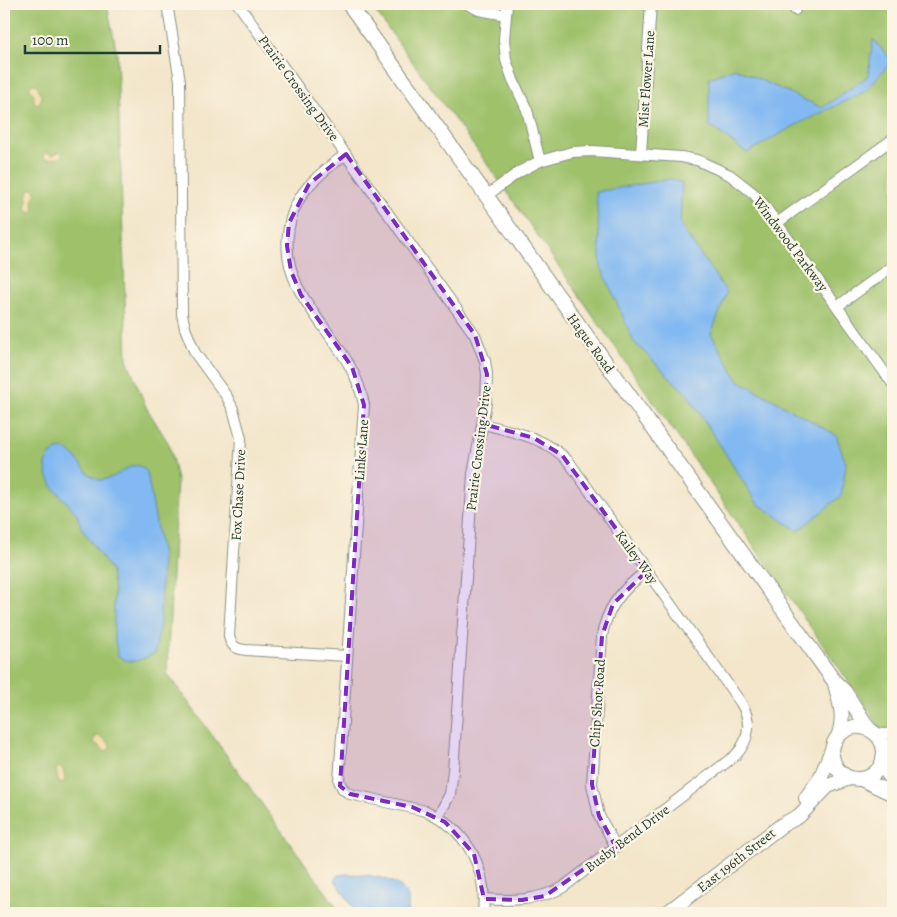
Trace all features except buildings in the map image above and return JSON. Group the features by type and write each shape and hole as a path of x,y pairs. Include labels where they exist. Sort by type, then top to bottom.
{"main road":[{"name":"Hague Road","path":"349,4 834,681 845,692 872,731"},
{"name":"Hague Road","path":"834,681 843,722 839,734"},
{"path":"893,780 888,774 883,757 882,743 872,731 857,727 850,728 839,734 835,739 831,751 837,769 893,794"},
{"name":"East 196th Street","path":"782,825 811,793 820,779 831,751"},
{"path":"856,779 876,772 883,757"},
{"name":"East 196th Street","path":"667,913 782,825 799,816 828,786 856,779"}],"street":[{"name":"Fox Chase Drive","path":"166,4 180,81 182,314 185,328 195,353 227,397 233,409 241,438 230,640 239,649 246,650 347,656"},
{"name":"Prairie Crossing Drive","path":"238,4 475,335 485,361 487,374 486,403 472,474 452,784 446,803 438,817"},
{"path":"467,4 484,12 506,15"},
{"path":"507,4 504,38 506,60 527,110 540,161"},
{"name":"Mist Flower Lane","path":"641,153 652,4"},
{"path":"777,222 893,139"},
{"name":"Windwood Parkway","path":"486,196 519,172 540,161 572,152 641,153 681,157 697,160 720,169 753,193 763,204 893,384"},
{"name":"Links Lane","path":"346,154 309,184 292,212 286,246 287,257 295,283 309,307 352,367 362,393 364,405 339,781 343,789 356,796 412,807 438,817"},
{"path":"838,306 893,266"},
{"name":"Kailey Way","path":"483,424 534,438 562,455 647,570 741,703 748,718 748,734"},
{"name":"Chip Shot Road","path":"616,847 599,816 592,784 602,636 604,625 613,604 628,586 647,570"},
{"path":"872,731 885,734 893,733"},
{"name":"Busby Bend Drive","path":"484,899 522,900 545,896 569,882 736,755 748,734"},
{"path":"883,757 893,745"},
{"path":"438,817 461,836 474,854 482,878 483,913"}],"highlighted area":[{"path":"346,154 475,335 487,374 483,424 534,438 562,455 647,571 613,604 602,636 592,784 599,816 616,847 545,896 522,900 484,899 474,854 445,822 412,807 350,794 340,786 364,405 352,367 301,295 291,271 287,246 289,223 309,184"}],"green space":[{"path":"4,4 107,4 117,54 127,359 146,407 169,444 177,480 167,673 341,913 4,913"},
{"path":"370,4 893,4 893,728 885,734 493,172"}],"sand":[{"path":"32,84 37,85 42,98 38,104 34,102 34,94 29,88"},
{"path":"60,151 63,155 60,158 45,159 43,156 46,152 53,155"},
{"path":"31,188 35,189 36,194 33,200 34,210 31,213 26,209"},
{"path":"96,736 102,737 110,745 109,750 104,751 95,744"},
{"path":"59,767 63,769 65,779 62,784 58,781 56,770"}],"water":[{"path":"873,39 892,61 864,92 792,127 747,153 709,125 709,78 735,68 822,108 868,76"},
{"path":"670,179 682,183 680,225 727,293 711,334 738,380 836,435 846,464 841,496 798,531 757,503 688,395 634,342 601,267 596,192"},
{"path":"4,250 7,272 4,318"},
{"path":"64,449 74,456 84,469 100,480 110,478 134,466 143,468 147,472 162,557 160,623 155,653 140,660 128,661 118,656 114,636 114,590 111,571 81,527 77,514 52,486 47,474 46,465 49,456 57,450"},
{"path":"338,875 371,876 396,884 407,894 408,913 357,913 335,880"}]}
